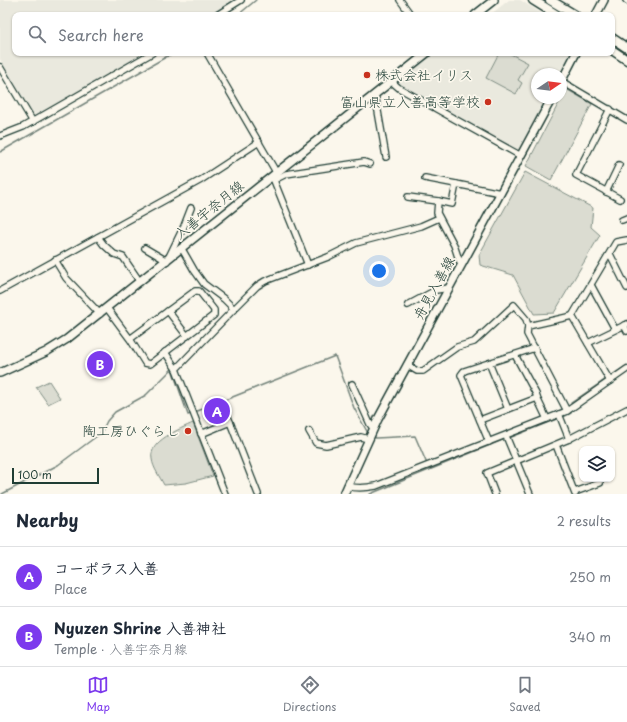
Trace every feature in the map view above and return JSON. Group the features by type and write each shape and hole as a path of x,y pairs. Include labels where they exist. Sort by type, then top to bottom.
{"highway":[{"path":"533,0 552,12"},
{"path":"550,0 570,12"},
{"path":"615,40 627,48"},
{"path":"615,52 627,60"}],"main road":[{"path":"479,12 494,0"},
{"path":"598,12 604,0"},
{"name":"入善宇奈月線","path":"0,373 46,352 67,339 423,56"},
{"path":"567,70 574,56"},
{"name":"舟見入善線","path":"344,494 373,428 549,104"}],"street":[{"path":"222,12 241,0"},
{"path":"400,0 409,12"},
{"path":"0,136 24,127 147,56"},
{"path":"209,56 259,142 274,176 308,265"},
{"path":"0,67 33,122"},
{"path":"391,81 399,88 521,156"},
{"path":"567,85 627,120"},
{"path":"375,94 386,157"},
{"path":"610,109 576,175 620,199"},
{"path":"0,291 201,180 259,142"},
{"path":"274,176 364,162 370,164"},
{"path":"606,192 619,165"},
{"path":"425,178 501,193"},
{"path":"408,197 452,204 456,184"},
{"path":"438,201 437,213 462,264"},
{"path":"145,248 167,261 191,208"},
{"path":"176,369 257,286 356,243 421,226 439,218"},
{"path":"98,237 114,254 123,257 140,282"},
{"path":"528,326 572,316 616,242 627,240"},
{"path":"182,249 204,284 224,299 234,309"},
{"path":"610,254 627,288"},
{"path":"56,260 66,278 100,314"},
{"path":"591,285 615,330"},
{"path":"408,305 436,290 449,288"},
{"path":"107,308 130,339 145,363 150,364 214,315 214,310 199,291 195,291 130,339"},
{"path":"407,365 417,371 423,371 457,347 474,342 514,305 526,319 528,326 527,334 567,411"},
{"path":"168,311 186,336"},
{"path":"572,316 610,381"},
{"path":"588,343 626,324 627,331"},
{"path":"489,442 461,375 464,371 535,348"},
{"path":"165,352 176,369 225,494"},
{"path":"515,355 536,394 547,419"},
{"path":"489,363 508,410"},
{"path":"347,486 355,488 376,486 567,411 627,370"},
{"path":"352,384 373,428"},
{"path":"480,420 537,398"},
{"path":"223,404 258,494"},
{"path":"495,494 487,473 569,439 627,409"},
{"path":"559,414 569,439"},
{"path":"201,434 230,422"},
{"path":"309,431 316,443 326,445 361,437 368,439"},
{"path":"506,436 530,494"},
{"path":"556,444 575,493 600,483"}],"shaded area":[{"path":"0,0 235,0 216,12 12,12 12,56 140,56 34,118 0,59"},
{"path":"509,0 520,0 539,12 494,12"},
{"name":"富山県立入善高等学校","path":"430,56 568,56 562,68 531,68 531,104 543,104 519,151 398,83"},
{"path":"497,56 515,56 528,63 518,80 522,83 516,94 486,78"},
{"path":"567,90 592,104 551,180 526,166 558,104 567,104"},
{"path":"525,172 593,208 591,227 600,235 554,313 534,314 513,275 480,265 479,255"},
{"path":"49,381 60,398 48,404 36,387"},
{"path":"193,423 213,476 186,483 164,485 154,466 152,453 155,447 166,436"}],"waterway":[{"path":"242,12 256,0"},
{"path":"0,152 168,56"},
{"path":"195,412 335,356 354,408 369,435"},
{"path":"609,377 627,365"},
{"path":"2,494 58,465 101,433 107,421 115,412 146,395 172,369 188,415 191,414"},
{"path":"572,405 571,403 606,379"},
{"path":"563,417 571,413 572,410"},
{"path":"509,438 559,418"},
{"path":"372,436 376,438 415,436 427,464"},
{"path":"428,468 429,470 505,439"},
{"path":"370,494 429,470"}],"place":[{"name":"株式会社イリス","path":"367,75"},
{"name":"富山県立入善高等学校","path":"488,102"},
{"name":"Nyuzen Shrine 入善神社","path":"100,364"},
{"name":"コーポラス入善","path":"217,411"},
{"name":"陶工房ひぐらし","path":"188,431"}]}
